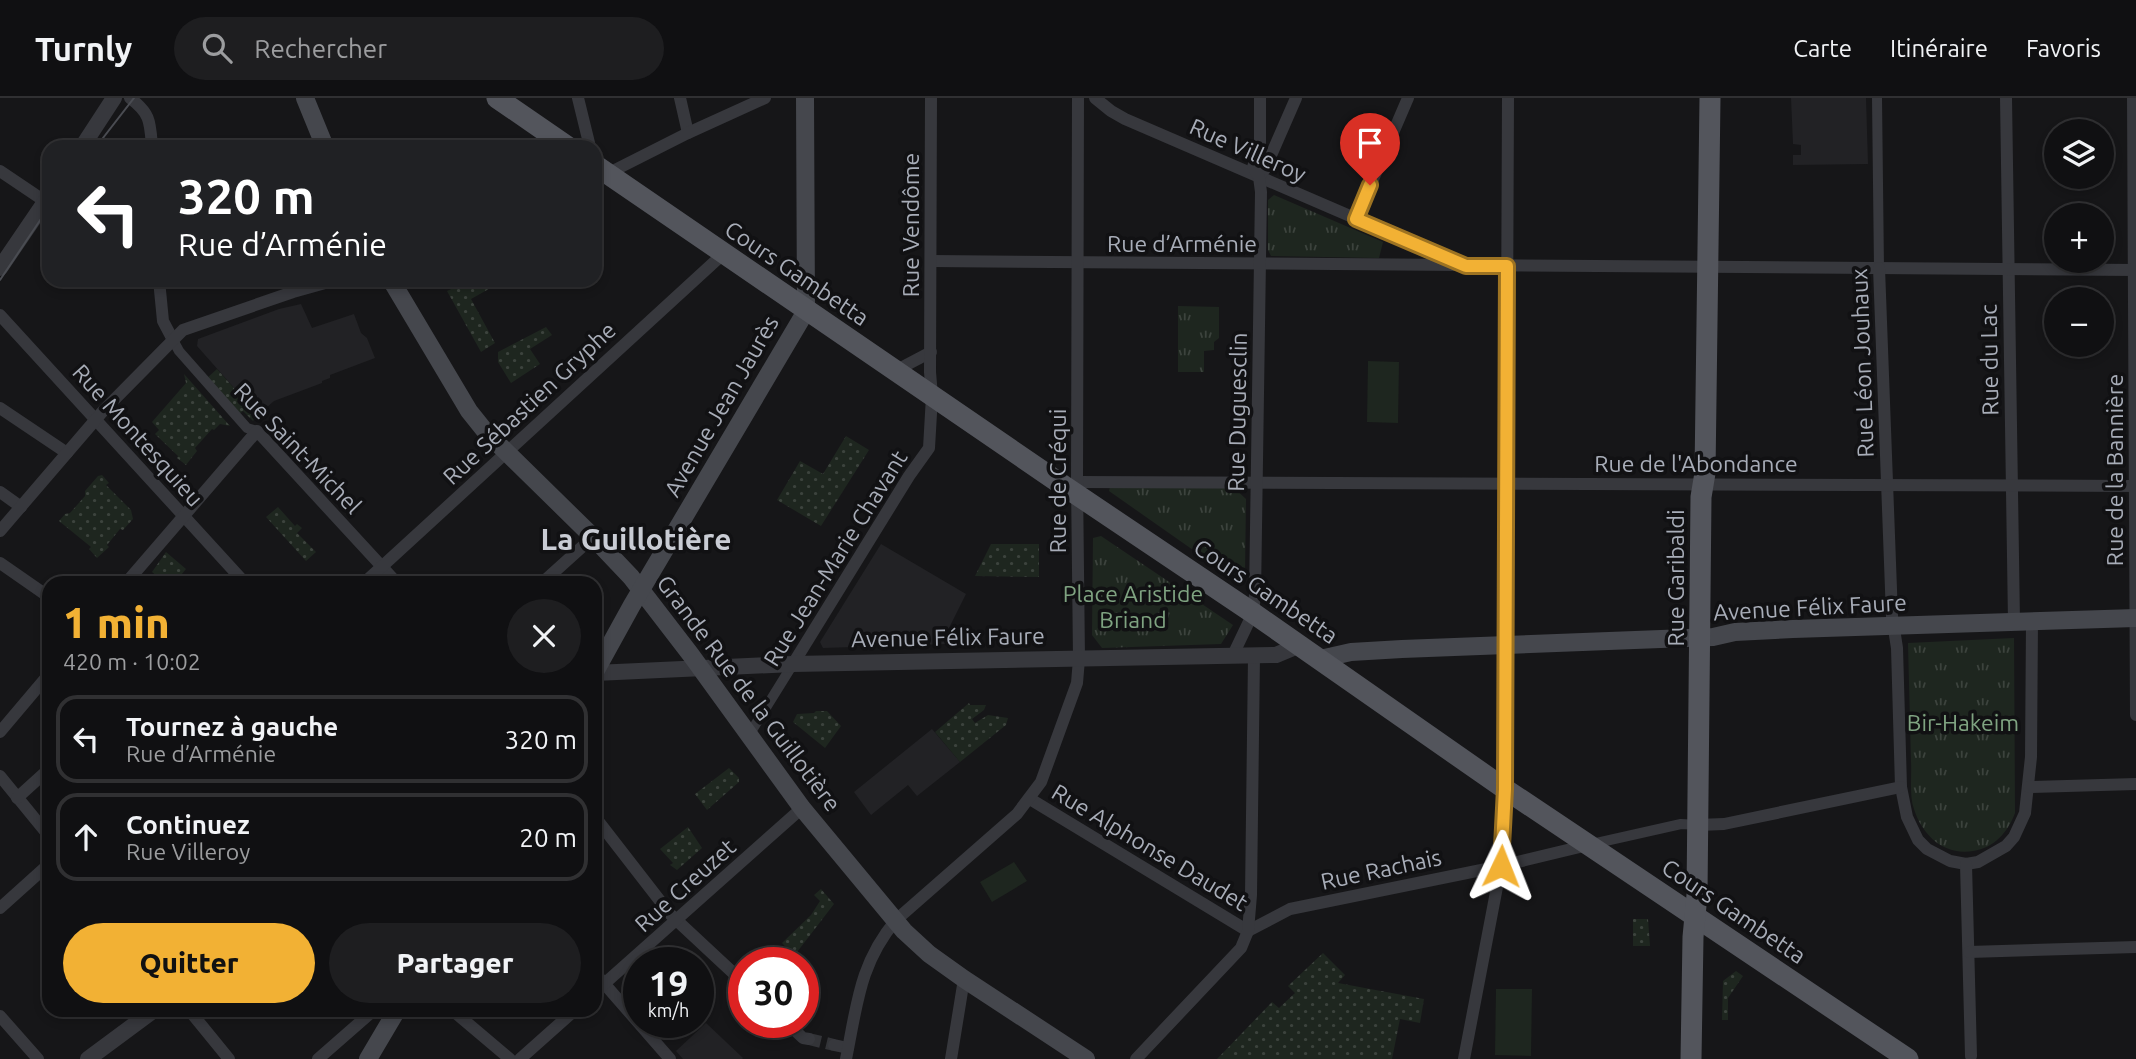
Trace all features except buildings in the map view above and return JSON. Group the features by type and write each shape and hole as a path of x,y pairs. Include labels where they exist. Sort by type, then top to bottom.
{"main road":[{"path":"305,98 322,140"},
{"path":"497,98 558,140"},
{"path":"805,98 806,310"},
{"name":"Rue Garibaldi","path":"1691,1059 1697,895 1710,98"},
{"name":"Cours Gambetta","path":"602,175 932,396 1077,488 1505,789 1902,1057"},
{"name":"Grande Rue de la Guillotière","path":"395,287 469,411 642,591 802,808 916,943 964,979 1086,1059"},
{"name":"Avenue Jean Jaurès","path":"602,661 806,310"},
{"name":"Avenue Félix Faure","path":"1320,659 1350,652 1505,643 1700,638 1746,632 2136,618"},
{"path":"368,1059 393,1017"}],"street":[{"path":"87,140 114,98"},
{"path":"130,98 144,109 150,120 151,140"},
{"path":"578,98 588,140"},
{"path":"680,98 688,133"},
{"path":"602,172 765,98"},
{"name":"Rue Vendôme","path":"931,98 932,396"},
{"name":"Rue de Créqui","path":"847,1054 859,988 881,939 896,919 1017,814 1030,799 1041,782 1077,683 1079,98"},
{"name":"Rue Villeroy","path":"1095,98 1125,119 1466,266"},
{"name":"Rue Duguesclin","path":"1233,655 1253,612 1261,192 1252,172 1260,148 1260,98"},
{"path":"1252,172 1265,169 1296,98"},
{"path":"1356,219 1408,98"},
{"path":"1464,1059 1501,866 1505,789 1508,98"},
{"name":"Rue Léon Jouhaux","path":"1877,98 1879,268 1893,626 1897,648 1900,787 1907,817 1918,840 1938,856 1966,864"},
{"name":"Rue du Lac","path":"2006,98 2014,621"},
{"name":"Rue de la Bannière","path":"2133,98 2136,715"},
{"path":"0,171 42,196"},
{"path":"0,268 42,208"},
{"path":"1432,251 1432,266"},
{"name":"Rue Sébastien Gryphe","path":"371,576 723,254"},
{"name":"Rue d’Arménie","path":"931,261 2135,270"},
{"path":"159,287 163,321 173,340"},
{"path":"0,531 96,421 183,330 311,287"},
{"name":"Rue Montesquieu","path":"0,315 239,576"},
{"name":"Rue Saint-Michel","path":"173,340 179,351 247,428 257,431 391,576"},
{"path":"895,371 931,352"},
{"name":"Rue Jean-Marie Chavant","path":"749,735 929,448 932,396"},
{"path":"0,408 67,453"},
{"path":"132,576 257,431"},
{"path":"1077,488 1256,482"},
{"name":"Rue de l'Abondance","path":"1256,482 2135,486"},
{"path":"0,492 21,507"},
{"path":"550,576 593,537"},
{"path":"0,563 42,592"},
{"path":"1971,1058 1966,864 1995,854 2014,837 2025,813 2029,787 2032,621"},
{"name":"Avenue Félix Faure","path":"602,673 793,664 1254,656 1276,655 1300,645"},
{"path":"1248,931 1252,883 1254,656"},
{"path":"0,732 42,682"},
{"path":"17,798 42,775"},
{"path":"0,776 42,828"},
{"path":"2029,787 2136,784"},
{"name":"Rue Rachais","path":"1136,1059 1241,948 1248,931 1290,909 1501,866 1681,824 1724,824 1900,787"},
{"name":"Rue Alphonse Daudet","path":"1030,799 1248,931"},
{"name":"Rue Creuzet","path":"602,986 802,808"},
{"path":"602,826 677,921 728,968"},
{"path":"0,908 42,870"},
{"path":"1969,952 2136,947"},
{"path":"951,1059 964,979"},
{"path":"602,990 670,1059"},
{"path":"0,1016 38,1059"},
{"path":"88,1059 144,1017"},
{"path":"195,1017 229,1059"},
{"path":"318,1059 366,1017"},
{"path":"460,1017 510,1059"},
{"path":"520,1059 567,1017"},
{"path":"803,1038 809,1039"},
{"path":"834,1045 847,1054"}],"shaded area":[{"path":"1791,98 1866,98 1868,164 1793,165 1793,155 1801,155 1801,145 1793,144"},
{"path":"301,304 312,328 354,314 375,358 330,375 330,378 322,383 274,401 258,415 197,346 198,339 279,309"},
{"path":"881,544 966,594 946,634 947,644 823,648 820,642"},
{"path":"932,729 960,762 917,796 908,785 871,815 854,792"},
{"path":"714,1031 743,1058 683,1059 676,1051 690,1038 714,1038"}],"green space":[{"path":"1274,195 1383,242 1379,258 1271,256 1268,250 1268,200"},
{"path":"456,287 492,287 471,299 495,343 481,352 447,291"},
{"path":"1178,306 1219,307 1219,338 1214,342 1214,350 1204,351 1204,372 1178,372"},
{"path":"546,327 552,335 530,349 540,364 511,383 498,362 498,352"},
{"path":"1368,361 1399,362 1398,423 1367,422"},
{"path":"217,369 258,415 253,421 243,411 238,415 206,379"},
{"path":"184,374 230,426 220,424 212,429 195,448 197,451 186,465 155,434 159,430 152,422 186,383"},
{"path":"846,436 869,450 821,526 777,500 800,461 823,474"},
{"path":"102,475 109,483 106,485 131,510 133,519 123,530 120,529 107,545 109,547 97,558 89,549 91,547 59,521 65,514 70,513 85,496 85,491"},
{"name":"Place Aristide Briand","path":"1110,487 1233,487 1246,499 1245,571 1233,578 1109,491"},
{"path":"278,507 295,526 297,524 302,528 297,533 316,552 306,561 266,517"},
{"name":"Place Aristide Briand","path":"1101,536 1233,625 1221,644 1102,648 1092,635 1093,538"},
{"path":"991,544 1039,544 1039,577 975,576"},
{"path":"166,552 186,569 180,576 157,576 152,572"},
{"name":"Bir-Hakeim","path":"2014,638 2015,813 2004,833 1994,843 1973,851 1953,850 1936,842 1929,835 1912,804 1908,643"},
{"path":"969,703 986,705 984,710 972,719 975,723 988,715 1008,718 1006,725 960,762 935,732"},
{"path":"827,711 841,726 825,748 793,722 797,714"},
{"path":"729,768 739,778 739,782 707,810 695,794"},
{"path":"688,827 702,848 677,870 670,865 673,863 660,849"},
{"path":"1014,862 1027,881 992,902 980,882"},
{"path":"821,889 834,904 801,947 786,947 782,943 811,915 820,901 814,895"},
{"path":"1633,919 1648,919 1650,946 1633,946"},
{"path":"1323,953 1345,975 1338,983 1424,999 1420,1023 1400,1019 1392,1059 1217,1059 1272,1002 1279,1008 1295,993 1288,986"},
{"path":"1736,971 1743,976 1728,998 1728,1020 1722,1020 1723,981"},
{"path":"1496,989 1532,989 1531,1056 1495,1055"}],"tunnel":[{"path":"809,1039 834,1045"}],"tram line":[{"path":"101,140 134,98"},
{"path":"0,280 42,217"}],"district":[{"name":"La Guillotière","path":"636,539"}],"route":[{"path":"1370,185 1356,219 1466,266 1507,266 1505,789 1501,866"}]}
